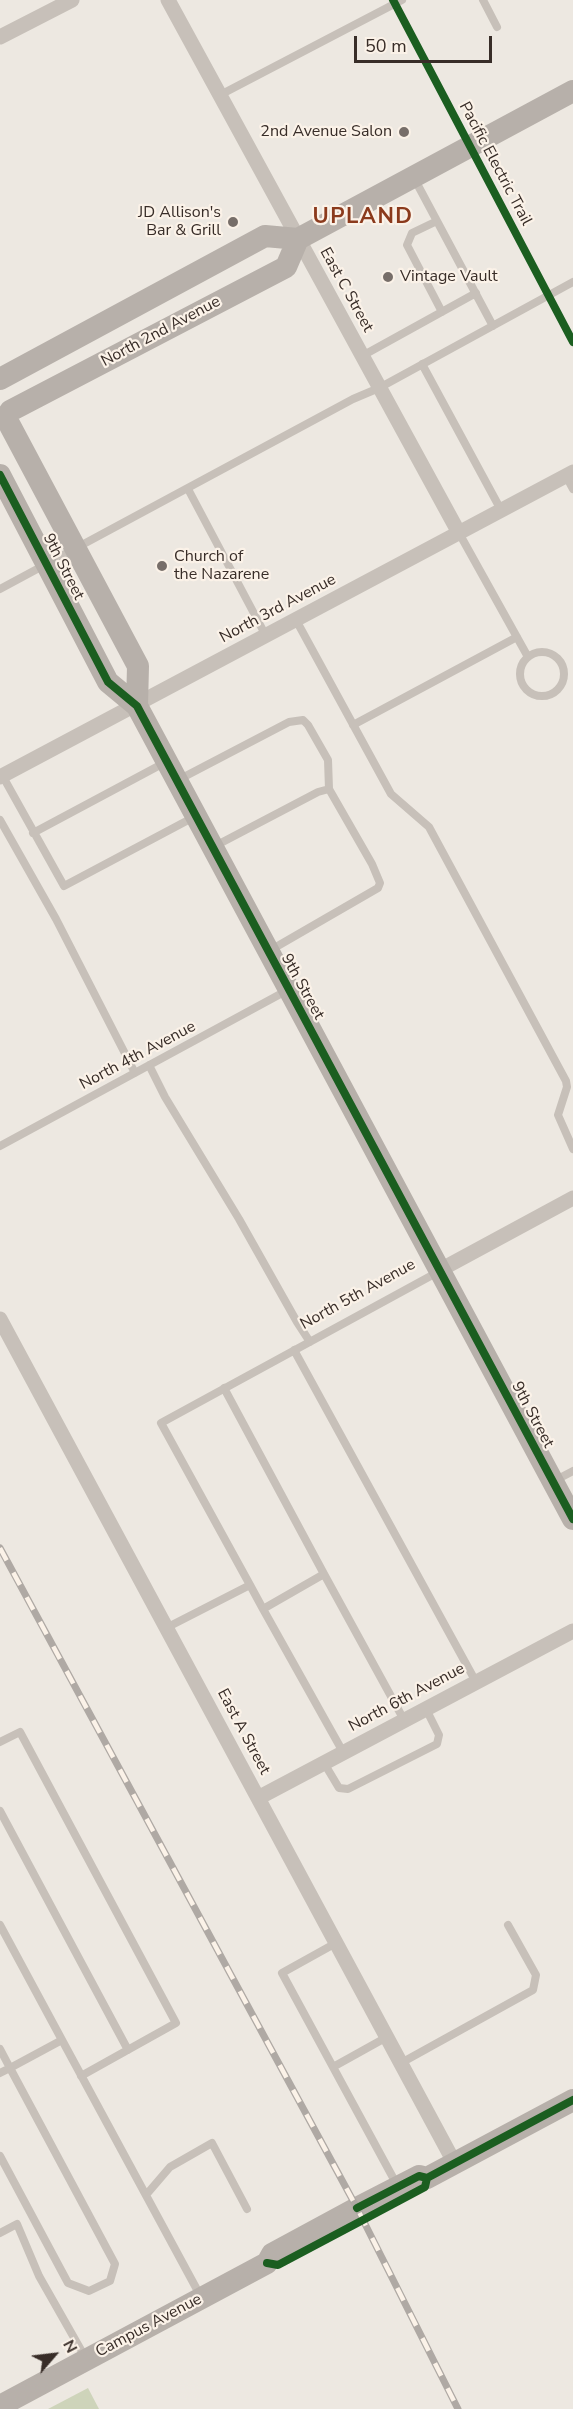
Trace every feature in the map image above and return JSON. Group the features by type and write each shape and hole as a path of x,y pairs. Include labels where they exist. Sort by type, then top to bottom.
{"street":[{"path":"1,35 72,0"},
{"name":"East C Street","path":"168,0 459,533"},
{"path":"0,381 265,236 298,239 573,91"},
{"name":"North 2nd Avenue","path":"6,420 286,267 298,239"},
{"name":"9th Street","path":"0,381 9,396 6,420 138,666 137,705"},
{"name":"9th Street","path":"0,475 108,682 137,705 573,1519"},
{"name":"North 3rd Avenue","path":"1,776 501,510 571,479"},
{"name":"North 5th Avenue","path":"440,1270 573,1198"},
{"name":"East A Street","path":"0,1319 454,2162"},
{"name":"North 6th Avenue","path":"258,1798 573,1631"},
{"path":"427,2178 573,2100"},
{"name":"Campus Avenue","path":"0,2406 267,2263 272,2254 419,2176 427,2178 425,2187 278,2265 267,2263"}],"lane":[{"path":"220,95 402,0"},
{"path":"483,0 497,27"},
{"path":"414,177 493,326"},
{"path":"437,221 412,233 407,245 442,312"},
{"path":"0,589 352,399 379,388 573,282"},
{"path":"362,356 476,293"},
{"path":"422,364 501,510"},
{"path":"188,489 266,636"},
{"path":"459,533 528,657"},
{"path":"296,620 390,794 429,827 566,1081 567,1087 558,1115 573,1149"},
{"path":"353,725 517,637"},
{"path":"542,652 555,656 561,662 569,676 554,694 547,696 532,694 526,690 520,677 523,663 528,657 542,652"},
{"path":"33,833 289,722 303,720 308,724 328,760 329,789 372,864 380,883 372,892 268,952"},
{"path":"1,776 64,886 196,816"},
{"path":"212,847 318,792 329,789"},
{"path":"0,820 56,919 135,1073"},
{"name":"North 4th Avenue","path":"0,1146 289,990"},
{"path":"148,1065 310,1341"},
{"name":"North 5th Avenue","path":"250,1585 161,1423 440,1270"},
{"path":"294,1350 476,1682"},
{"path":"224,1389 404,1720"},
{"path":"552,1482 573,1471"},
{"path":"263,1609 324,1574"},
{"path":"166,1628 250,1585 343,1752"},
{"path":"324,1762 339,1788 348,1789 437,1744 439,1735 426,1709"},
{"path":"0,1742 20,1732 176,2023 81,2076"},
{"path":"0,1811 128,2050"},
{"path":"0,1925 201,2298"},
{"path":"401,2063 533,1990 536,1975 508,1925"},
{"path":"336,1943 282,1973 398,2187"},
{"path":"333,2067 387,2037"},
{"path":"0,2073 62,2040"},
{"path":"0,2049 115,2264 110,2281 89,2291 68,2283 0,2156"},
{"path":"146,2195 170,2167 212,2143 247,2209"},
{"path":"0,2233 17,2224 39,2277 86,2360"}],"green space":[{"path":"88,2388 99,2409 48,2409"}],"railway":[{"path":"0,1548 357,2208 458,2409"}],"cycle path":[{"name":"Pacific Electric Trail","path":"393,0 573,342"},
{"path":"0,475 108,682 137,706 573,1519"},
{"path":"427,2178 573,2100"},
{"path":"357,2208 419,2176 427,2178"},
{"path":"267,2263 278,2265 363,2220 425,2187 427,2178"}],"place":[{"name":"2nd Avenue Salon","path":"404,132"},
{"name":"JD Allison's Bar & Grill","path":"233,222"},
{"name":"Vintage Vault","path":"388,277"},
{"name":"Church of the Nazarene","path":"162,566"}],"district":[{"name":"UPLAND","path":"363,218"}]}
